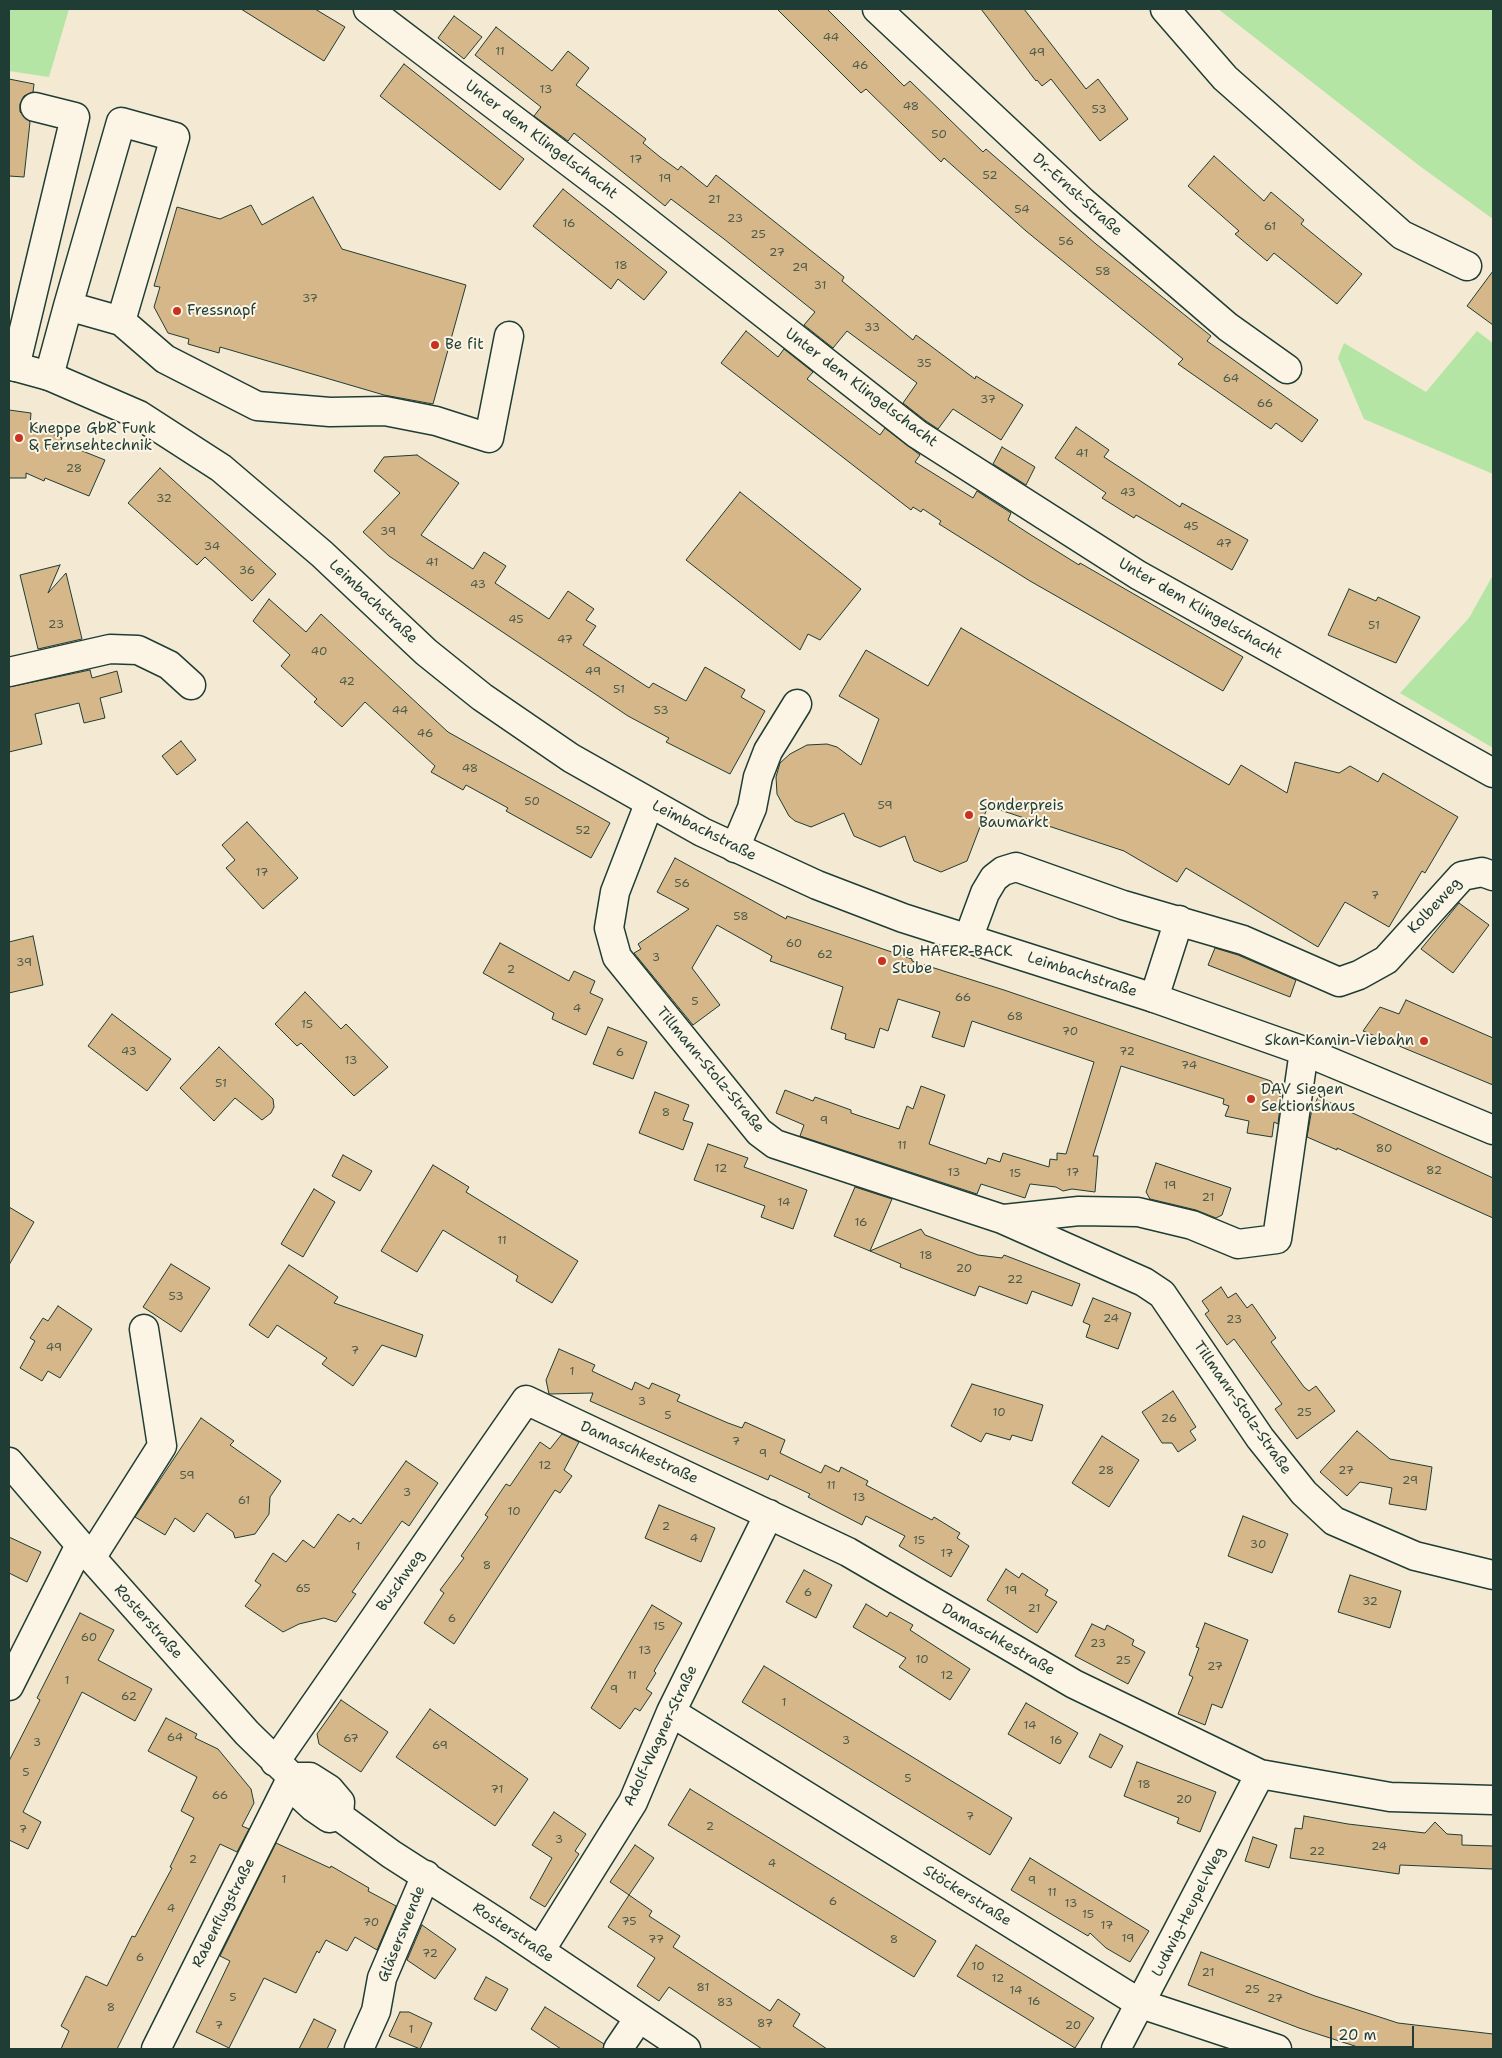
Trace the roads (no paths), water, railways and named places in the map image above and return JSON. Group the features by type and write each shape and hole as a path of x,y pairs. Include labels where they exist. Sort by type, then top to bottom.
{"street":[{"name":"Unter dem Klingelschacht","path":"368,9 618,199 917,434 1138,575 1493,774"},
{"name":"Dr.-Ernst-Straße","path":"877,9 1083,202 1228,326 1287,369"},
{"path":"1165,9 1224,78 1402,235 1467,266"},
{"path":"12,366 75,117 35,107"},
{"path":"49,376 121,122 175,137 121,321"},
{"path":"68,306 121,321 165,359 257,406 330,412 385,411 436,421 489,438 509,336"},
{"name":"Leimbachstraße","path":"12,366 49,376 139,415 221,468 322,554 426,652 482,697 571,758 649,804 735,848 817,885 903,918 1154,998 1304,1052 1493,1130"},
{"path":"9,672 110,649 138,650 169,665 191,685"},
{"path":"735,848 752,808 758,777 768,751 796,704"},
{"name":"Tillmann-Stolz-Straße","path":"649,804 615,892 609,928 617,957 759,1132 775,1144 1002,1219 1144,1282 1162,1294 1260,1438 1304,1493 1334,1521 1414,1556 1493,1575"},
{"name":"Kolbeweg","path":"968,939 985,893 994,878 1003,871 1016,867 1123,905 1243,940 1339,982 1359,975 1386,960 1462,876 1482,872 1493,876"},
{"path":"1154,998 1179,920"},
{"name":"Tillmann-Stolz-Straße","path":"1002,1219 1079,1211 1138,1212 1192,1225 1238,1244 1277,1239 1304,1052"},
{"path":"9,1686 86,1552 162,1446 144,1329"},
{"name":"Damaschkestraße","path":"526,1400 848,1552 1074,1684 1260,1774 1390,1797 1493,1800"},
{"name":"Buschweg","path":"284,1770 526,1400"},
{"name":"Rosterstraße","path":"9,1462 86,1552 284,1770 299,1794 313,1807 329,1818 339,1816 391,1854 426,1875 686,2049"},
{"name":"Adolf-Wagner-Straße","path":"540,1951 633,1802 671,1712 769,1514"},
{"name":"Stöckerstraße","path":"671,1712 1141,2004 1277,2049"},
{"name":"Rabenflugstraße","path":"156,2049 284,1770"},
{"name":"Ludwig-Heupel-Weg","path":"1116,2049 1260,1774"},
{"name":"Gläserswende","path":"359,2049 376,2011 382,1978 426,1875"},
{"path":"618,2049 639,2018"}],"place":[{"name":"Fressnapf","path":"177,311"},
{"name":"Be fit","path":"435,345"},
{"name":"Kneppe GbR Funk & Fernsehtechnik","path":"19,438"},
{"name":"Sonderpreis Baumarkt","path":"969,815"},
{"name":"Die HAFER-BACK Stube","path":"882,961"},
{"name":"Skan-Kamin-Viebahn","path":"1424,1041"},
{"name":"DAV Siegen Sektionshaus","path":"1251,1099"}]}
